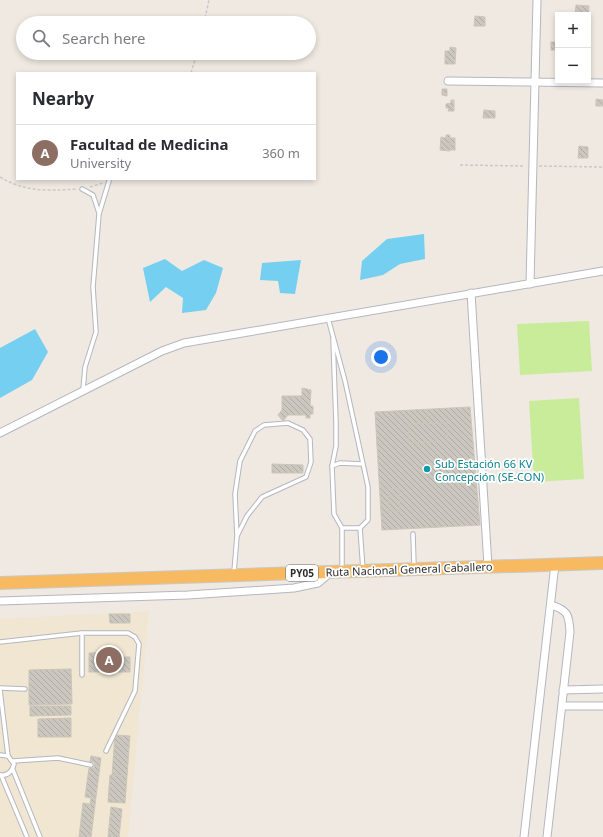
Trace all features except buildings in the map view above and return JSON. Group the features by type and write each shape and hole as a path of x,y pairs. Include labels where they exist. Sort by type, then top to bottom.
{"highway":[{"name":"Ruta Nacional General Caballero","path":"0,583 603,563"}],"street":[{"path":"530,284 537,0"},
{"path":"448,82 603,83"},
{"path":"0,433 162,351 184,343 603,271"},
{"path":"471,294 488,566"},
{"path":"524,837 555,564"},
{"path":"0,601 188,595 294,588 318,583 337,572"},
{"path":"547,837 570,632 569,618 565,611 551,605"},
{"path":"563,690 603,689"},
{"path":"562,706 603,706"}],"lane":[{"path":"83,391 85,367 96,332 93,287 99,214 109,181"},
{"path":"82,189 93,195 99,214"},
{"path":"328,318 368,487 368,520 360,528 342,528"},
{"path":"333,334 336,422 336,446 332,466 334,514 342,528 337,572"},
{"path":"234,575 237,536 235,494 240,461 255,431 264,425 288,423 303,430 310,439 311,462 306,477 262,497 247,516 237,536"},
{"path":"332,466 340,463 362,464"},
{"path":"360,528 363,571"},
{"path":"413,534 414,570"},
{"path":"0,642 82,633 128,634 135,637 139,644 135,691 106,751"},
{"path":"82,633 82,675"},
{"path":"8,756 0,689 25,689"},
{"path":"0,755 8,756 13,761 13,770 40,837"},
{"path":"13,761 58,758 91,765"},
{"path":"13,770 6,775 0,775 27,837"}],"path":[{"path":"206,16 209,0"},
{"path":"191,72 195,60"},
{"path":"0,177 14,186 51,191"}],"shaded area":[{"path":"149,611 128,837 0,837 0,619"}],"green space":[{"path":"589,321 592,371 520,375 517,324"},
{"path":"579,398 584,479 534,482 529,401"}],"water":[{"path":"424,234 425,259 400,264 383,275 360,280 362,261 387,239"},
{"path":"165,259 182,271 204,260 223,268 216,293 206,310 182,313 183,298 166,287 150,302 143,268"},
{"path":"301,260 295,294 280,293 278,281 260,280 262,263"},
{"path":"35,329 48,352 32,380 0,398 0,348"}],"place":[{"name":"Sub Estación 66 KV Concepción (SE-CON)","path":"427,469"},
{"name":"Facultad de Medicina","path":"109,660"}]}
